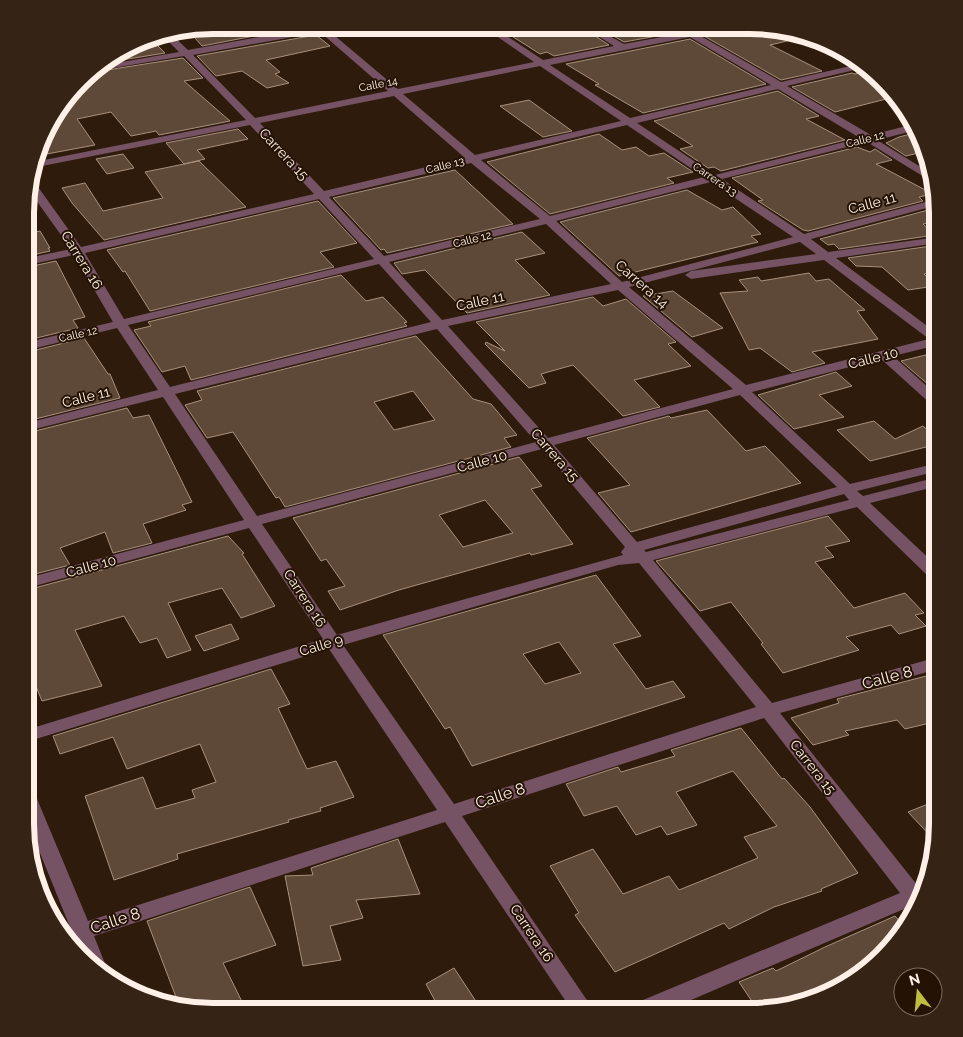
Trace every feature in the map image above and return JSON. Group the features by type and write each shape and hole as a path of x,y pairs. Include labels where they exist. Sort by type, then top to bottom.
{"street":[{"path":"109,67 283,34"},
{"name":"Carrera 14","path":"327,34 472,158 548,220 620,286 744,390 929,567"},
{"name":"Carrera 13","path":"498,34 630,120 801,238 929,333"},
{"path":"600,34 624,48"},
{"name":"Calle 14","path":"41,163 696,34"},
{"path":"692,35 778,84 925,174"},
{"name":"Carrera 15","path":"171,39 254,121 323,195 546,444 639,553 916,893"},
{"name":"Calle 13","path":"34,261 323,195 778,84 854,67"},
{"name":"Calle 12","path":"34,345 548,220 908,128"},
{"name":"Carrera 16","path":"35,191 78,251 121,324 333,642 580,1003"},
{"name":"Calle 11","path":"34,425 440,324 620,286 929,204"},
{"path":"620,286 929,241"},
{"name":"Calle 10","path":"34,581 744,390 929,342"},
{"path":"884,355 929,396"},
{"name":"Calle 9","path":"34,734 333,642 617,560 848,488 929,469"},
{"name":"Calle 9","path":"639,553 929,483"},
{"name":"Calle 8","path":"74,933 768,710 929,665"},
{"path":"34,817 74,933 86,951"},
{"path":"661,1003 914,898"}],"building":[{"path":"265,34 202,46 192,35"},
{"path":"509,34 592,34 609,45 554,56 547,52 540,54"},
{"path":"610,34 668,34 624,42"},
{"path":"710,34 762,34 794,39 770,45 822,71 781,80 704,36"},
{"path":"316,35 330,46 266,60 280,72 275,74 289,83 267,88 242,71 216,76 197,56"},
{"path":"690,39 766,84 643,113 595,85 599,84 566,64"},
{"path":"155,43 165,53 119,60"},
{"path":"183,58 203,78 184,81 230,121 159,135 156,131 131,136 111,112 77,119 95,145 43,155 64,113 86,86 105,70"},
{"path":"852,73 861,73 877,86 888,99 835,112 792,87"},
{"path":"778,91 819,116 806,119 845,140 721,171 714,167 708,168 680,149 693,146 654,121"},
{"path":"529,100 572,131 543,137 500,106"},
{"path":"238,129 248,139 197,150 205,159 184,164 166,143"},
{"path":"599,134 622,150 636,147 649,156 664,153 693,172 667,178 674,183 550,214 487,162"},
{"path":"911,134 919,153 906,156 886,143"},
{"path":"857,147 870,152 875,149 892,160 876,164 928,191 928,195 919,197 923,201 808,231 803,230 758,201 763,200 732,178"},
{"path":"123,154 134,168 107,174 96,159"},
{"path":"199,161 246,207 104,240 72,203 62,188 85,183 103,211 163,198 145,172"},
{"path":"455,170 513,224 387,253 384,249 381,250 333,198"},
{"path":"687,190 722,210 733,207 761,234 751,236 758,242 619,276 560,222"},
{"path":"318,201 357,243 320,252 334,267 150,311 125,271 123,272 107,250"},
{"path":"929,210 929,223 923,224 929,230 929,236 839,249 834,244 828,245 820,239"},
{"path":"40,231 50,251 34,255 34,232"},
{"path":"522,232 545,253 515,260 550,295 467,313 425,270 402,274 394,263"},
{"path":"929,246 929,273 924,274 929,279 929,287 908,290 882,267 856,266 848,258"},
{"path":"56,261 85,317 73,320 78,328 34,339 34,266"},
{"path":"809,273 816,281 829,279 865,310 857,311 878,339 812,352 825,363 792,372 760,348 749,350 720,293 748,291 739,280 758,277 761,281"},
{"path":"341,275 366,301 383,297 407,322 404,323 407,326 191,380 185,366 162,372 134,330 151,326 148,322"},
{"path":"673,291 723,328 692,337 643,296"},
{"path":"593,297 603,306 626,299 676,342 668,344 691,366 634,380 660,407 623,416 573,365 541,374 546,383 529,388 485,344 486,342 505,351 476,322"},
{"path":"416,336 473,399 491,404 517,435 504,438 511,447 285,507 279,497 276,498 233,432 207,438 185,405 202,400 197,391","holes":["413,391 435,420 394,430 374,402"]},
{"path":"84,338 108,374 110,374 120,398 34,419 34,350"},
{"path":"929,354 929,385 901,361"},
{"path":"836,372 852,386 819,395 844,417 794,429 758,395"},
{"path":"127,408 133,418 149,415 192,502 182,505 186,510 143,524 152,543 113,553 105,532 60,548 70,565 34,574 34,431"},
{"path":"707,410 746,451 765,446 801,483 631,532 598,493 630,485 587,438 669,416 671,418"},
{"path":"874,421 895,439 923,426 929,431 929,446 870,461 837,430"},
{"path":"519,457 542,486 531,489 573,544 531,555 530,553 399,590 340,610 328,591 345,586 326,559 321,561 293,518","holes":["485,500 513,533 463,547 439,515"]},
{"path":"828,516 850,541 825,547 834,557 815,562 854,608 905,593 924,613 915,615 926,626 899,634 891,625 846,637 859,650 783,673 761,644 763,643 731,602 700,611 656,561"},
{"path":"228,536 244,553 242,554 275,606 241,618 222,588 168,603 191,650 167,658 157,638 140,643 124,616 75,630 102,686 42,701 34,682 34,588"},
{"path":"596,575 641,636 613,644 646,689 673,681 685,697 472,766 450,727 445,729 383,635","holes":["559,642 581,673 545,684 523,654"]},
{"path":"231,624 239,639 204,651 195,636"},
{"path":"271,669 290,704 278,708 307,769 336,761 354,797 320,808 321,811 288,820 289,822 177,854 178,859 114,880 85,796 143,777 156,809 195,798 192,790 216,782 200,744 127,769 113,737 60,754 53,736"},
{"path":"929,675 929,723 905,729 897,720 845,731 849,735 813,745 791,718 839,703 837,699"},
{"path":"741,728 782,779 784,778 810,807 858,873 821,889 822,891 774,907 729,929 724,923 615,972 575,915 579,913 550,866 593,849 623,894 669,876 679,890 758,858 744,837 777,826 733,771 676,792 697,825 667,835 661,826 636,835 617,806 584,816 566,784 618,767 621,772 675,756 671,750"},
{"path":"929,804 929,834 908,812"},
{"path":"398,839 420,894 356,900 363,918 330,926 341,960 303,966 285,876 313,875 311,868"},
{"path":"250,887 276,945 223,963 243,1003 201,1003 178,1000 147,921"},
{"path":"895,916 900,922 885,942 868,959 850,973 819,990 785,1000 753,1003 739,982 773,968 776,971"},
{"path":"454,968 477,1003 436,1003 426,984"}]}
